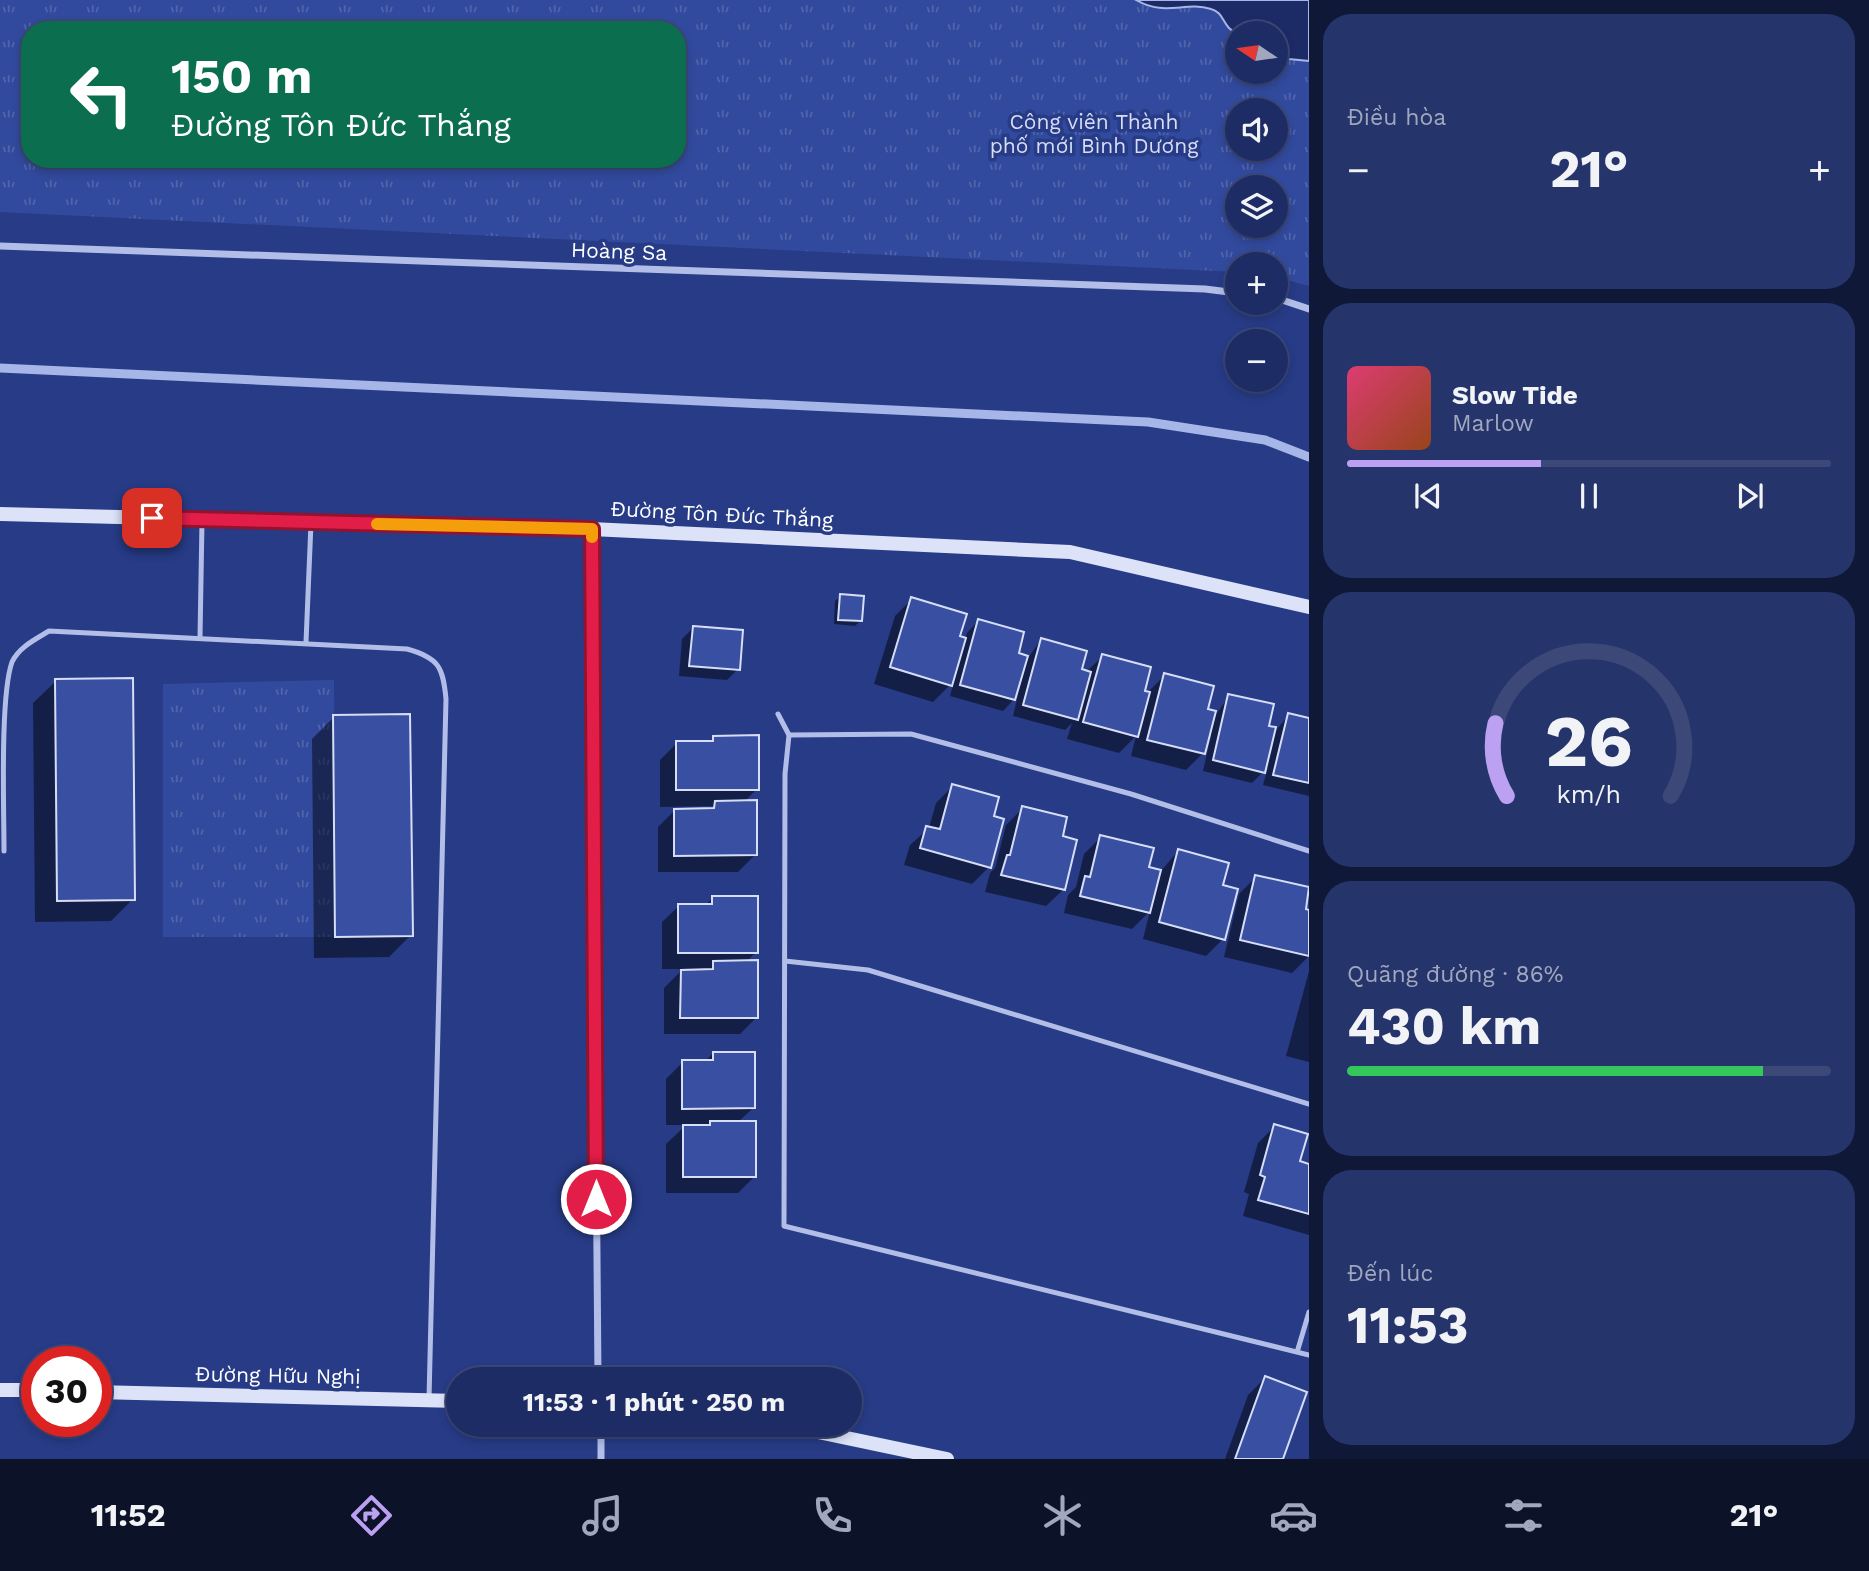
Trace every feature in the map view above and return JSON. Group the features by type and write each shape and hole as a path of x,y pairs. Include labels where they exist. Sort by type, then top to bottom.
{"street":[{"name":"Hoàng Sa","path":"0,246 1178,288 1225,292"},
{"path":"1288,302 1309,309"},
{"name":"Đường Tôn Đức Thắng","path":"0,514 592,529 1070,552 1309,607"},
{"path":"592,529 598,1367"},
{"path":"0,1390 21,1390"},
{"name":"Đường Hữu Nghị","path":"112,1392 446,1401"},
{"path":"601,1437 601,1459"},
{"path":"842,1437 947,1459"}],"lane":[{"path":"200,637 202,520"},
{"path":"306,642 312,522"},
{"path":"4,850 5,696 13,661 27,644 49,631 407,649 430,656 444,674 446,699 429,1400"},
{"path":"778,714 789,735 785,774 783,1226 1298,1349 1309,1355"},
{"path":"789,735 911,734 1131,794 1309,851"},
{"path":"785,961 868,970 1309,1104"},
{"path":"1298,1349 1309,1312"}],"green space":[{"name":"Công viên Thành phố mới Bình Dương","path":"0,0 1309,0 1309,286 1288,280 1288,252 1225,252 1225,271 0,212"},
{"path":"334,680 335,937 163,937 163,684"}],"shaded area":[{"path":"1136,0 1309,0 1309,61 1288,59 1288,21 1225,22 1215,10 1202,7 1166,8 1146,5"}],"building":[{"path":"840,594 864,596 862,621 838,620"},
{"path":"911,597 967,614 960,636 966,638 952,686 890,667"},
{"path":"978,619 1024,632 1019,653 1028,656 1015,700 960,685"},
{"path":"693,626 743,630 740,670 689,666"},
{"path":"1041,638 1087,651 1082,669 1091,672 1078,720 1023,705"},
{"path":"1102,654 1151,667 1145,691 1150,692 1138,737 1083,722"},
{"path":"1164,673 1214,686 1208,709 1216,711 1205,754 1147,740"},
{"path":"133,678 135,900 57,901 55,679"},
{"path":"1228,694 1274,704 1269,726 1276,727 1265,773 1213,760"},
{"path":"1288,713 1309,718 1309,783 1273,775"},
{"path":"410,714 413,936 335,937 333,715"},
{"path":"759,735 759,790 676,790 676,741 713,741 713,736"},
{"path":"952,784 999,797 994,816 1004,819 991,868 920,848 926,826 940,829"},
{"path":"757,800 757,855 674,856 674,809 714,808 715,801"},
{"path":"1022,806 1067,817 1063,836 1077,840 1065,890 1001,875 1007,855 1010,855"},
{"path":"1100,835 1154,848 1149,867 1161,870 1150,913 1080,896 1085,876 1090,877"},
{"path":"1178,849 1229,863 1223,885 1238,889 1225,940 1159,922"},
{"path":"1255,875 1309,887 1306,909 1309,910 1309,956 1240,940"},
{"path":"712,896 758,896 758,953 678,953 678,904 712,904"},
{"path":"758,960 758,1018 680,1018 681,970 713,969 713,961"},
{"path":"713,1052 755,1052 755,1108 682,1109 682,1060 713,1060"},
{"path":"710,1121 756,1121 756,1177 683,1177 683,1125 710,1125"},
{"path":"1274,1124 1308,1134 1300,1161 1309,1164 1309,1214 1258,1200 1265,1177 1260,1175"},
{"path":"1265,1376 1307,1392 1283,1459 1235,1459"}],"waterway":[{"path":"0,368 1148,422 1265,440 1309,457"}],"slow traffic":[{"path":"377,524 592,529 592,537"}],"route":[{"path":"152,518 592,529 596,1199"}]}
